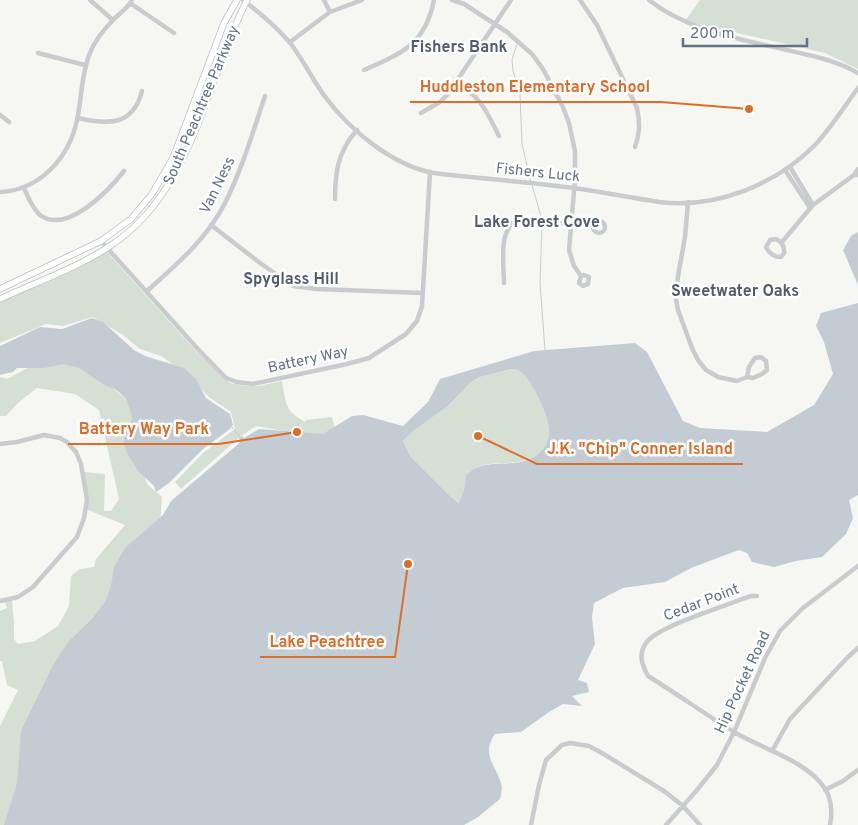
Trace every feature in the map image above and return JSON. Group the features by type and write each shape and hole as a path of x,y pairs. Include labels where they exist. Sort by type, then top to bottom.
{"main road":[{"name":"South Peachtree Parkway","path":"0,289 102,241 131,219 152,194 173,158 224,23 237,0"},
{"name":"South Peachtree Parkway","path":"0,298 107,248 137,226 150,211 171,182 202,111 245,1"}],"street":[{"path":"90,0 112,20"},
{"path":"324,0 330,12"},
{"path":"290,42 330,12 362,0"},
{"path":"364,70 400,54 414,43 427,26 434,0"},
{"path":"452,0 464,4 494,24 532,54 543,69 569,123 575,151 575,188 569,250 574,266 581,276"},
{"path":"421,113 440,102 511,0"},
{"path":"580,0 597,25 637,108 640,121 636,148"},
{"path":"649,0 668,14 694,26 808,55 845,66 858,73"},
{"name":"Fishers Luck","path":"245,1 290,42 325,98 357,130 386,154 413,167 430,172 575,188 660,202 688,202 735,194 767,181 788,169 820,140 858,88"},
{"path":"0,192 24,188 40,179 58,163 72,139 78,118 85,66 93,46 112,20 131,2 174,32"},
{"path":"38,53 85,66"},
{"path":"455,82 485,106 499,136"},
{"path":"78,118 103,123 120,120 133,112 142,91"},
{"name":"Van Ness","path":"147,291 182,259 211,225 225,204 241,167 265,96"},
{"path":"0,115 10,122"},
{"path":"335,199 339,158 348,140 357,130"},
{"path":"788,169 811,206"},
{"path":"782,242 811,206 856,175 858,169"},
{"path":"24,188 36,211 42,216 49,219 63,220 71,217 102,195 124,171"},
{"name":"Battery Way","path":"102,241 226,378 250,384 348,364 372,356 406,334 420,314 423,293 430,172"},
{"path":"688,202 685,237 676,288 676,299 680,316 698,360 706,370 718,377 737,381 747,377 753,378 767,370 766,361 761,358 755,358 748,367 747,377"},
{"path":"504,283 504,243 508,228 512,222 521,219 593,226"},
{"path":"211,225 293,286 317,289 423,293"},
{"path":"770,240 782,242 785,250 784,255 781,257 771,254 766,247 770,240"},
{"path":"0,444 44,435 60,438 67,442 76,452 81,464 87,500 84,518 77,537 33,586 18,597 0,601"},
{"name":"Hip Pocket Road","path":"666,825 717,765 734,732 765,658 780,631 803,608 858,566"},
{"name":"Cedar Point","path":"756,596 742,599 658,632 645,643 641,665 648,676 734,732 772,751 810,774 820,782 825,790"},
{"path":"772,751 790,719 858,648"},
{"path":"531,825 546,760 562,745 570,743 589,746 664,791 683,806 700,825"},
{"path":"830,825 832,807 825,790 858,770"}],"shaded area":[{"path":"700,0 858,0 858,69 825,53 685,21"},
{"path":"858,232 858,285 843,250 851,236"},
{"path":"107,252 194,349 230,383 258,386 282,381 285,400 293,414 305,422 306,420 332,417 336,434 305,435 256,426 241,436 181,489 175,482 203,453 235,429 231,412 209,397 191,378 161,356 140,349 123,335 93,317 63,326 46,324 0,343 0,302"},
{"path":"858,303 858,495 849,500 853,518 846,534 822,557 774,567 752,562 747,553 739,550 691,568 665,582 623,588 594,603 592,618 595,644 578,680 587,683 589,692 572,696 582,706 563,704 521,732 495,734 489,747 489,753 502,787 500,799 478,817 464,825 4,825 17,783 21,731 52,667 68,642 92,619 105,602 111,586 114,567 125,548 163,515 171,501 237,445 240,442 239,438 242,436 244,438 259,429 323,434 352,416 363,415 403,426 428,402 440,379 534,351 635,343 647,352 683,421 700,428 767,432 814,405 833,374 824,342 816,326 821,313","holes":["511,369 523,374 528,380 542,405 549,428 547,442 543,449 534,457 525,461 484,465 466,475 464,490 459,503 410,456 403,441 412,432 448,406 471,382 480,377"]},
{"path":"92,318 103,322 134,350 145,356 184,368 196,379 206,398 230,414 233,425 230,429 203,449 169,483 156,492 154,486 138,471 127,453 124,444 126,429 131,423 132,416 126,399 115,389 106,386 79,368 63,364 44,368 17,368 13,372 0,375 0,346 40,327 62,329"},
{"path":"78,357 133,406 131,448 148,485 162,497 160,525 11,825 0,825 0,726 18,690 7,685 2,661 0,661 0,611 7,608 4,600 12,601 14,639 18,644 35,641 58,626 69,606 71,576 80,569 94,567 96,559 125,525 88,510 84,472 105,474 104,511 111,511 119,499 99,410 75,394 37,388 19,402 6,416 0,416 0,377 7,379 39,362"},
{"path":"511,369 523,374 542,405 549,428 547,442 543,449 525,461 484,465 474,469 466,475 460,503 449,495 410,456 403,441 412,432 448,406 471,382 480,377"}],"waterway":[{"path":"517,44 512,60 513,71 520,94 522,144 531,182"},
{"path":"532,185 542,220"},
{"path":"542,224 540,283 545,350"},
{"path":"232,427 240,437"}],"place":[{"name":"Huddleston Elementary School","path":"749,109"},
{"name":"Battery Way Park","path":"297,432"},
{"name":"J.K. \"Chip\" Conner Island","path":"478,436"},
{"name":"Lake Peachtree","path":"408,564"}],"district":[{"name":"Fishers Bank","path":"459,46"},
{"name":"Lake Forest Cove","path":"537,221"},
{"name":"Spyglass Hill","path":"291,278"},
{"name":"Sweetwater Oaks","path":"735,290"}]}
